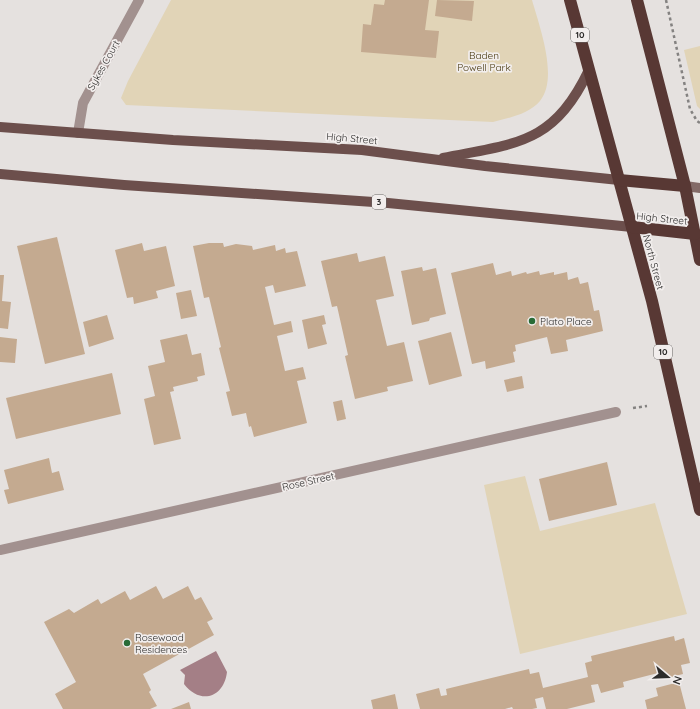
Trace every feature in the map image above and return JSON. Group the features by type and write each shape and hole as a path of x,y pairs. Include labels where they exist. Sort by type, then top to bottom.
{"highway":[{"name":"North Street","path":"570,0 652,301 700,510"},
{"path":"637,0 698,234 700,260"},
{"name":"High Street","path":"619,180 685,186"},
{"name":"High Street","path":"632,227 698,234"}],"main road":[{"path":"435,159 515,143 536,135 553,123 565,110 576,95 589,70"},
{"name":"High Street","path":"0,127 173,140 362,150 619,180"},
{"name":"High Street","path":"0,174 124,185 388,203 632,227"},
{"name":"High Street","path":"685,186 700,188"}],"street":[{"name":"Sykes Court","path":"78,133 83,103 139,0"},
{"name":"Rose Street","path":"0,550 616,412"}],"path":[{"path":"666,0 690,109 697,121 700,123"}],"green space":[{"name":"Baden Powell Park","path":"171,0 532,0 546,51 548,79 545,91 540,101 530,109 518,115 493,122 126,105 121,98 128,81"},
{"path":"700,46 700,109 697,106 684,50"},
{"path":"525,476 540,531 655,503 687,614 520,654 484,485"}],"shaded area":[{"path":"216,651 227,672 225,681 216,693 210,696 197,695 190,691 184,684 185,675 180,670"}],"building":[{"path":"385,0 429,0 425,30 439,31 436,58 361,52 363,24 371,25 374,4 384,5"},
{"path":"437,0 474,1 472,21 435,16"},
{"path":"57,237 85,354 45,364 17,246"},
{"path":"142,243 144,251 166,246 175,286 156,291 158,298 134,304 133,297 127,298 115,250"},
{"path":"209,243 223,243 224,247 236,244 252,246 253,250 275,245 276,251 285,248 286,253 297,251 306,286 275,293 273,285 265,287 274,325 291,321 293,332 277,336 285,371 303,367 306,379 297,381 307,423 254,437 251,426 249,427 246,413 232,416 226,392 230,391 219,348 221,347 209,297 204,298 193,246"},
{"path":"357,253 359,262 385,256 394,296 376,300 387,346 404,342 413,381 387,387 388,391 355,399 345,356 348,355 337,306 332,307 321,261"},
{"name":"Plato Place","path":"493,263 496,275 511,271 512,276 526,272 527,274 539,271 540,275 554,272 554,275 567,272 568,280 578,277 580,284 588,282 594,311 599,310 603,331 566,340 568,351 551,354 547,337 515,345 516,351 513,352 515,362 486,369 485,361 472,364 451,273"},
{"path":"422,267 423,271 436,268 446,314 430,318 429,321 412,325 401,271"},
{"path":"0,275 4,275 2,301 11,302 8,329 0,328"},
{"path":"191,290 197,316 181,319 176,293"},
{"path":"107,315 114,339 89,347 83,322"},
{"path":"324,315 326,324 322,325 327,344 308,349 302,320"},
{"path":"451,332 462,376 429,385 418,341"},
{"path":"187,334 192,355 201,353 205,375 197,377 198,381 173,387 174,391 170,392 181,439 154,445 144,399 155,396 148,366 165,362 160,340"},
{"path":"0,337 17,339 15,363 0,362"},
{"path":"112,373 121,414 16,439 6,398"},
{"path":"522,376 524,388 507,392 504,380"},
{"path":"342,400 346,419 337,421 333,402"},
{"path":"49,458 52,473 59,471 64,490 8,504 4,490 9,489 4,470"},
{"path":"607,462 617,505 549,521 539,479"},
{"name":"Rosewood Residences","path":"156,586 163,599 188,586 195,600 201,597 213,619 207,622 214,635 143,674 151,690 149,692 157,706 150,709 63,709 55,694 76,682 44,622 69,609 74,613 98,599 101,604 125,591 130,600"},
{"path":"674,636 675,641 684,638 690,663 681,665 683,674 659,680 658,673 623,682 624,687 601,693 598,684 591,685 595,702 567,709 546,709 543,697 535,699 537,708 532,709 513,709 512,707 505,709 420,709 416,694 439,688 441,696 447,695 446,689 529,669 530,674 539,672 543,688 588,677 585,663 592,661 591,656"},
{"path":"679,682 686,709 647,709 645,700 658,696 656,688"},
{"path":"395,694 398,709 373,709 371,700"},
{"path":"189,702 191,709 171,709"}],"place":[{"name":"Plato Place","path":"532,321"},
{"name":"Rosewood Residences","path":"127,643"}]}
